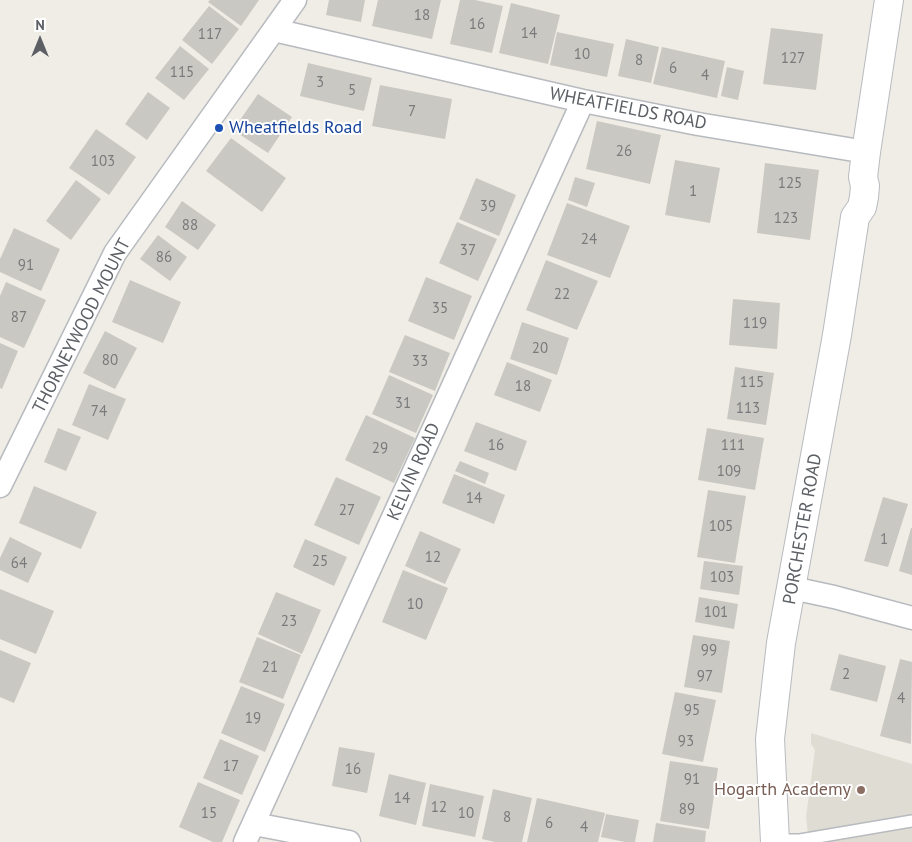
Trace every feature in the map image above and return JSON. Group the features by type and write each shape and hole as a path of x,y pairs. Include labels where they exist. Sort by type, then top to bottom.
{"street":[{"name":"THORNEYWOOD MOUNT","path":"0,486 116,253 295,0"},
{"name":"PORCHESTER ROAD","path":"775,841 770,739 781,643 837,335 855,217 862,207 865,186 864,164 889,0"},
{"name":"WHEATFIELDS ROAD","path":"274,30 583,101 698,124 864,164"},
{"name":"KELVIN ROAD","path":"249,833 583,101"},
{"path":"792,588 912,618"},
{"path":"249,833 349,842"}],"lane":[{"path":"775,841 800,840 912,821"}],"shaded area":[{"name":"Hogarth Academy","path":"811,733 912,764 912,842 809,842 806,817 815,750 811,744"}],"building":[{"path":"210,0 259,0 241,26 208,2"},
{"path":"329,0 365,0 361,22 326,15"},
{"path":"378,0 441,0 432,39 372,26"},
{"path":"460,0 475,0 503,6 492,53 450,44"},
{"path":"511,3 560,15 548,64 499,53"},
{"path":"209,6 239,29 212,64 182,40"},
{"path":"771,28 823,34 816,90 763,84"},
{"path":"557,32 614,44 607,77 550,65"},
{"path":"626,39 659,47 651,83 618,76"},
{"path":"180,46 209,69 184,100 155,78"},
{"path":"662,47 725,61 717,98 653,84"},
{"path":"308,63 372,78 364,111 300,96"},
{"path":"727,67 744,71 738,100 721,96"},
{"path":"380,85 452,99 445,139 372,126"},
{"path":"148,92 170,108 147,140 125,124"},
{"path":"258,94 292,117 268,153 233,130"},
{"path":"597,121 661,135 650,184 586,169"},
{"path":"96,129 136,157 109,195 69,168"},
{"path":"231,138 286,178 262,212 206,171"},
{"path":"675,160 720,168 710,223 665,215"},
{"path":"765,163 819,170 810,240 757,233"},
{"path":"575,177 595,183 587,207 568,200"},
{"path":"476,178 516,195 499,236 459,219"},
{"path":"76,180 101,199 71,240 46,221"},
{"path":"182,201 216,225 198,250 165,227"},
{"path":"567,203 630,226 610,278 547,255"},
{"path":"457,222 497,239 478,281 439,263"},
{"path":"14,228 60,249 41,291 0,272 0,259"},
{"path":"158,235 187,257 170,281 140,259"},
{"path":"546,260 598,281 577,330 526,310"},
{"path":"426,277 472,296 454,340 408,321"},
{"path":"130,280 181,302 163,343 112,322"},
{"path":"6,282 46,300 24,348 0,337 0,296"},
{"path":"733,299 780,303 777,349 729,345"},
{"path":"522,322 569,338 557,375 510,359"},
{"path":"105,331 137,348 115,389 83,373"},
{"path":"405,335 450,353 435,391 389,372"},
{"path":"0,343 18,351 2,389 0,388"},
{"path":"507,362 552,380 540,412 494,395"},
{"path":"735,367 774,373 766,425 727,419"},
{"path":"389,375 433,395 416,433 372,414"},
{"path":"89,384 126,399 108,440 72,425"},
{"path":"366,415 415,438 394,483 345,460"},
{"path":"476,422 527,441 516,471 464,451"},
{"path":"58,428 81,437 66,471 44,462"},
{"path":"707,428 764,438 755,490 698,480"},
{"path":"460,461 489,473 485,484 455,471"},
{"path":"454,474 505,495 494,524 442,503"},
{"path":"336,477 381,497 359,545 314,525"},
{"path":"34,486 97,512 81,549 19,523"},
{"path":"708,490 746,496 735,563 697,557"},
{"path":"883,497 908,504 888,567 864,561"},
{"path":"912,528 912,575 899,571"},
{"path":"420,531 461,549 445,584 405,566"},
{"path":"10,537 42,553 28,583 0,570 0,558"},
{"path":"305,539 347,557 334,586 293,567"},
{"path":"704,561 743,566 739,595 700,589"},
{"path":"403,570 448,588 426,640 382,622"},
{"path":"0,589 54,611 36,654 0,639"},
{"path":"276,592 321,610 302,654 258,634"},
{"path":"699,597 738,604 734,629 695,622"},
{"path":"693,635 730,641 722,693 684,687"},
{"path":"257,637 301,655 283,699 239,682"},
{"path":"0,650 31,663 14,703 0,697"},
{"path":"839,654 886,666 877,702 830,690"},
{"path":"900,659 912,662 911,744 880,736"},
{"path":"241,686 285,704 265,752 221,733"},
{"path":"675,692 716,700 703,762 662,754"},
{"path":"220,739 259,756 242,795 203,778"},
{"path":"339,747 375,753 367,793 332,786"},
{"path":"670,761 718,768 709,829 660,821"},
{"path":"389,774 426,783 416,825 379,816"},
{"path":"198,782 240,800 222,842 213,842 179,827"},
{"path":"430,784 484,796 475,837 422,826"},
{"path":"493,789 532,798 522,842 495,842 482,839"},
{"path":"537,798 605,813 598,842 527,842"},
{"path":"606,814 639,820 635,842 601,837"},
{"path":"656,823 706,831 705,842 653,842"}],"place":[{"name":"Wheatfields Road","path":"219,128"},
{"name":"Hogarth Academy","path":"861,790"}]}
